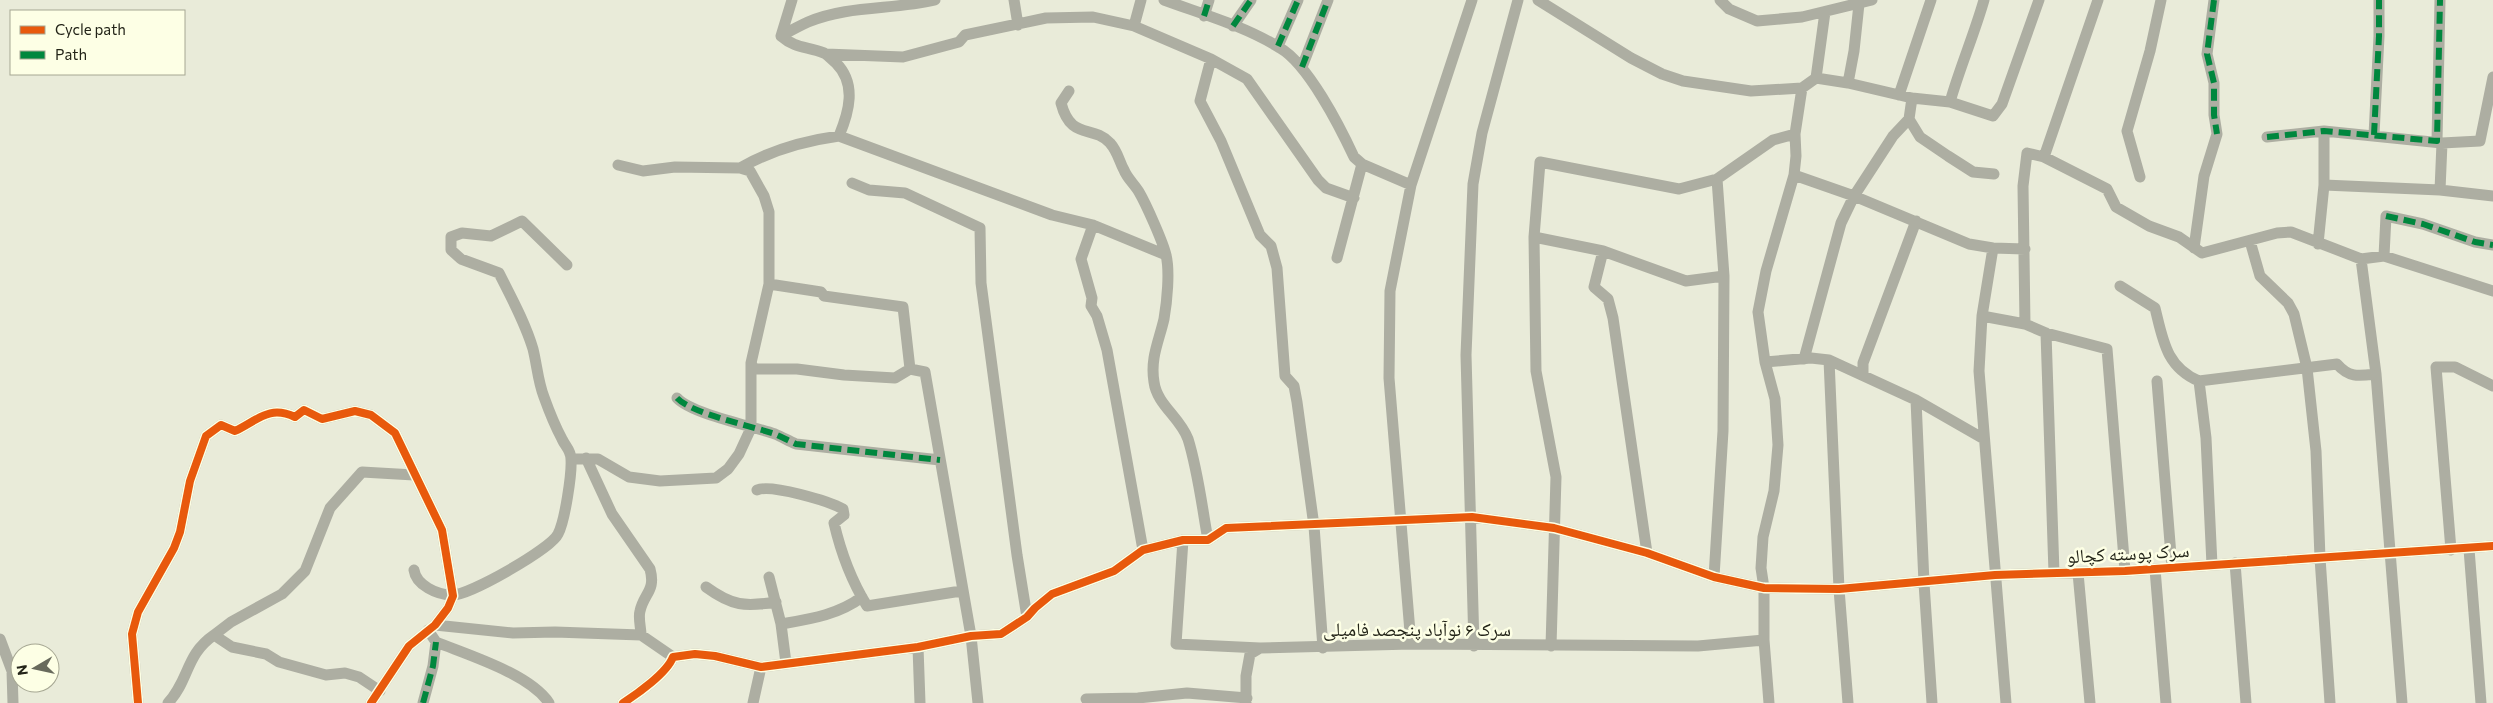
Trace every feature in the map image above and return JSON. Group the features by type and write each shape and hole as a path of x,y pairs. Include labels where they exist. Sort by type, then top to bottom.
{"street":[{"path":"781,36 792,0"},
{"path":"781,36 809,21 831,15 913,5 935,0"},
{"path":"1014,0 1018,25"},
{"path":"1134,26 1141,0"},
{"path":"1164,0 1233,26 1278,46 1302,66 1354,157 1362,164 1411,185"},
{"path":"1204,16 1209,0"},
{"path":"1233,26 1252,0"},
{"path":"1278,46 1298,0"},
{"path":"1302,66 1328,0"},
{"path":"1411,644 1397,448 1389,378 1390,291 1411,185 1472,0"},
{"path":"1474,646 1472,518 1466,355 1473,184 1482,133 1518,0"},
{"path":"1538,0 1554,4 1631,58 1662,74 1682,81 1751,91 1802,88 1816,78 1848,83 1912,98 1950,102 1993,116 2002,104 2038,0"},
{"path":"1720,0 1729,9 1757,21 1802,17 1872,0"},
{"path":"1899,95 1931,0"},
{"path":"1950,102 1962,61 1976,29 1984,0"},
{"path":"2044,157 2098,0"},
{"path":"2140,177 2127,130 2150,51 2161,0"},
{"path":"2194,248 2204,176 2217,134 2214,114 2214,83 2207,54 2214,0"},
{"path":"2374,135 2379,0"},
{"path":"2440,0 2440,190"},
{"path":"1848,83 1854,51 1859,4"},
{"path":"1816,78 1825,12"},
{"path":"781,36 792,45 826,54 903,57 959,42 965,35 1046,18 1093,17 1134,26 1211,60 1248,79 1326,188 1354,198"},
{"path":"826,54 838,66 846,78 851,95 839,136"},
{"path":"1211,60 1200,100 1217,132 1260,235 1271,246 1277,268 1285,376 1294,386 1314,526 1323,648"},
{"path":"2267,137 2324,131 2439,142 2480,141 2493,77"},
{"path":"1769,703 1764,640 1764,588 1761,568 1763,537 1774,491 1778,445 1775,399 1765,362 1758,312 1766,271 1794,175 1796,156 1795,134 1802,88"},
{"path":"431,628 513,633 555,632 642,635 673,657 695,654 715,656 761,667 918,647 971,636 1001,634 1028,617 1035,608 1052,594 1114,571 1143,550 1183,540 1208,540 1188,440 1179,422 1159,398 1154,384 1152,368 1154,349 1164,320 1167,297 1166,255 1142,198 1124,171 1119,156 1110,142 1076,128 1065,118 1061,103 1069,91"},
{"path":"1804,359 1841,223 1854,196 1893,136 1909,119 1912,98"},
{"path":"1909,119 1920,137 1948,156 1973,172 1994,174"},
{"path":"2318,244 2324,185 2324,131"},
{"path":"1551,646 1556,477 1536,371 1534,237 1540,162 1679,189 1717,179 1773,140 1795,134"},
{"path":"740,168 754,160 804,141 839,136 1052,215 1093,225 1166,255"},
{"path":"2025,324 2023,186 2027,153 2044,157 2107,189 2116,207 2149,226 2179,237 2202,253 2277,232 2291,232 2361,260 2384,256 2493,291"},
{"path":"1337,258 1362,164"},
{"path":"571,459 598,459 629,476 660,481 716,478 728,469 739,454 751,428 752,363 769,284 769,212 764,196 750,171 740,168 690,166 643,171 618,165"},
{"path":"1794,175 1854,196 1969,244 1993,248 2025,249"},
{"path":"1714,577 1723,431 1724,276 1717,179"},
{"path":"852,183 869,190 905,193 980,228 981,283 1014,536 1028,617"},
{"path":"2324,185 2440,190 2493,196"},
{"path":"2384,256 2386,216 2423,224 2475,242 2493,244"},
{"path":"414,570 416,578 421,585 453,596 480,587 547,546 558,534 568,487 571,459 569,448 562,440 543,396 533,348 522,320 499,273 461,259 451,250 451,237 462,233 491,236 522,221 567,265"},
{"path":"1863,374 1863,363 1916,221"},
{"path":"1093,225 1081,259 1092,298 1091,306 1097,316 1107,350 1143,550"},
{"path":"1534,237 1603,251 1686,281 1724,276"},
{"path":"2250,241 2260,276 2288,303 2294,314 2307,368 2316,451 2320,558 2330,703"},
{"path":"1993,248 1982,316 1979,371 2006,703"},
{"path":"1603,251 1594,287 1608,299 1613,318 1647,553"},
{"path":"2361,260 2376,374 2402,703"},
{"path":"769,284 821,292 824,296 903,307 910,369"},
{"path":"2120,286 2155,308 2170,359 2184,374 2199,381 2337,364 2343,372 2354,377 2376,374"},
{"path":"1982,316 2025,324 2046,332 2107,348 2125,571"},
{"path":"2046,332 2054,573"},
{"path":"1765,362 1804,359 1829,360 1916,400 1984,439"},
{"path":"1829,360 1839,589 1848,703"},
{"path":"752,363 754,369 797,369 844,375 896,378 910,369 925,372 961,591 971,636 978,703"},
{"path":"2452,550 2436,368 2455,367 2493,386"},
{"path":"2158,381 2172,568"},
{"path":"2199,381 2206,438 2212,565"},
{"path":"677,398 682,403 751,428 775,434 796,444 940,460"},
{"path":"1916,400 1924,583 1932,703"},
{"path":"138,703 132,634 134,626 138,612 174,548 180,532 190,480 206,436 222,424 235,431 249,424 260,415 282,411 295,417 304,410 322,419 354,411 371,415 395,433 414,476 423,488 442,530 453,596 448,608 431,628 410,646 371,703"},
{"path":"586,458 612,514 650,569 653,579 651,588 640,611 642,635"},
{"path":"168,703 182,684 192,656 202,644 230,622 282,594 305,571 330,508 362,472 414,476"},
{"path":"757,490 763,488 786,491 843,509 844,515 834,523 844,562 867,606 961,591"},
{"name":"سرک پوسته کچالو","path":"1208,540 1226,528 1314,526 1472,518 1554,528 1647,553 1714,577 1764,588 1839,589 1924,583 1995,575 2125,571 2493,546"},
{"name":"سرک ۶ نوآباد پنجصد فامیلی","path":"1183,540 1176,644 1260,648 1323,648 1411,644 1474,646 1698,646 1764,640"},
{"path":"2469,548 2481,703"},
{"path":"2235,563 2246,703"},
{"path":"2155,569 2166,703"},
{"path":"2078,573 2090,703"},
{"path":"769,577 782,624 786,663"},
{"path":"706,587 718,596 748,606 776,602"},
{"path":"782,624 816,618 846,609 862,597"},
{"path":"423,703 433,666 436,642 431,628"},
{"path":"214,635 232,647 266,654 279,662 326,675 345,673 359,677 380,691"},
{"path":"0,639 12,671 13,703"},
{"path":"436,642 517,677 535,689 549,703"},
{"path":"918,647 920,703"},
{"path":"1086,699 1138,698 1187,693 1246,700 1246,676 1250,654 1260,648"},
{"path":"623,703 656,677 671,663 673,657"},
{"path":"753,703 761,667"}],"marked path":[{"path":"1204,16 1209,0"},
{"path":"1233,26 1251,0"},
{"path":"1278,46 1298,0"},
{"path":"1302,67 1328,0"},
{"path":"2214,0 2207,54 2214,83 2214,115 2217,134"},
{"path":"2374,135 2379,0"},
{"path":"2267,137 2324,131 2437,141 2440,0"},
{"path":"2386,216 2423,224 2475,242 2493,245"},
{"path":"677,398 695,409 775,434 796,444 940,460"},
{"path":"423,703 433,666 436,642"}],"cycle path":[{"path":"138,703 132,634 138,612 174,548 180,532 190,481 206,436 221,425 235,431 264,415 278,413 295,417 304,410 322,419 355,411 371,415 395,433 442,530 453,596 448,608 435,625 409,646 371,703"},
{"path":"623,703 665,670 673,657 695,654 715,656 761,667 918,647 971,636 1001,634 1027,617 1052,594 1114,571 1143,550 1183,540 1208,540 1226,528 1472,517 1554,528 1647,553 1714,577 1764,588 1839,589 1995,575 2125,571 2493,546"}]}
